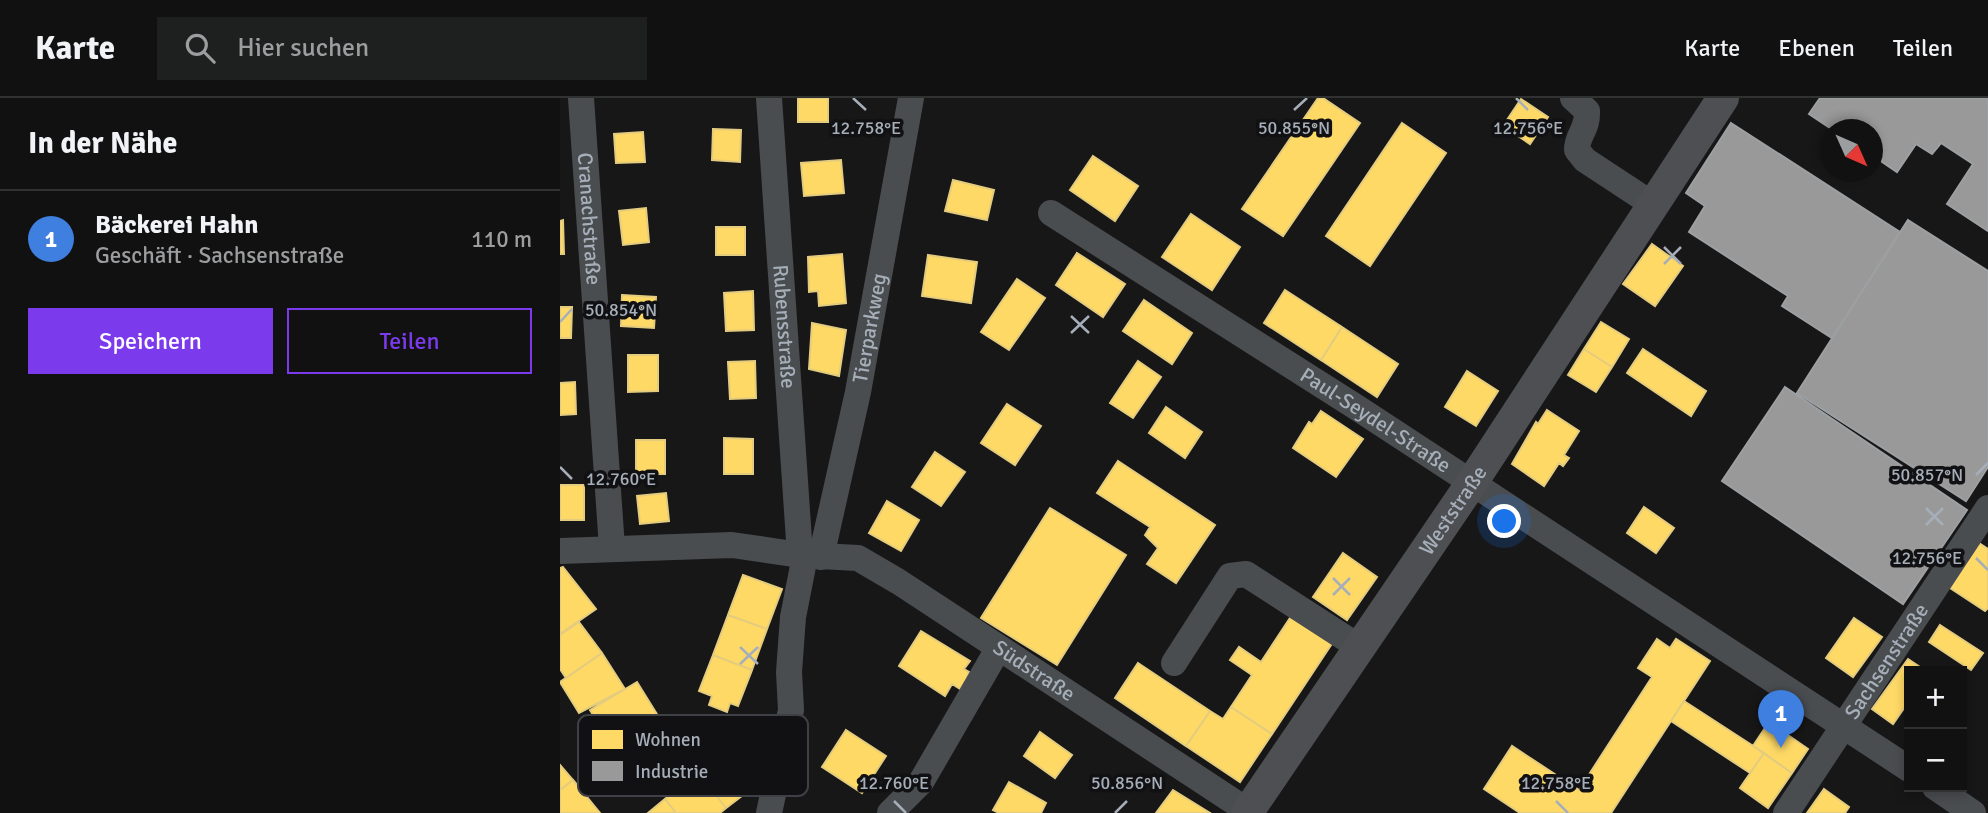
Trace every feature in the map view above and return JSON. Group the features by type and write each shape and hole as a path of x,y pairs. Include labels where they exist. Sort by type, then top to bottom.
{"main road":[{"name":"Weststraße","path":"1249,812 1471,484 1723,98"}],"street":[{"name":"Cranachstraße","path":"581,98 612,548"},
{"name":"Rubensstraße","path":"769,98 809,556"},
{"name":"Tierparkweg","path":"809,556 858,392 911,98"},
{"path":"1573,98 1587,111 1587,123 1577,142 1577,150 1585,160 1652,204"},
{"name":"Paul-Seydel-Straße","path":"1051,213 1356,407 1904,766"},
{"name":"Sachsenstraße","path":"1786,813 1988,508"},
{"name":"Südstraße","path":"560,551 732,545 809,556 858,558 1249,812"},
{"path":"790,715 789,672 793,617 809,556"},
{"path":"1174,663 1230,576 1246,574 1359,647"},
{"path":"890,813 921,782 998,649"},
{"path":"1942,792 1973,813"}],"building: Wohnen":[{"path":"798,98 828,98 828,122 798,122"},
{"path":"1318,98 1323,98 1360,123 1283,236 1242,209"},
{"path":"1521,99 1548,117 1530,144 1503,126"},
{"path":"1402,123 1446,153 1370,266 1326,236"},
{"path":"713,129 741,130 740,162 712,160"},
{"path":"643,132 645,162 616,163 614,134"},
{"path":"1093,156 1138,186 1115,221 1070,190"},
{"path":"841,160 844,193 804,196 801,163"},
{"path":"953,180 994,190 987,220 945,211"},
{"path":"646,208 649,242 623,245 619,211"},
{"path":"1191,214 1240,247 1212,290 1162,257"},
{"path":"563,220 564,254 560,254 560,221"},
{"path":"716,227 745,227 745,255 716,255"},
{"path":"1652,244 1683,266 1655,306 1623,284"},
{"path":"1077,253 1125,284 1103,317 1056,285"},
{"path":"842,254 846,303 819,306 818,291 809,292 808,257"},
{"path":"928,255 977,262 971,303 922,296"},
{"path":"1017,279 1045,298 1009,350 981,332"},
{"path":"1285,290 1342,327 1321,360 1264,323"},
{"path":"753,291 754,330 726,331 724,293"},
{"path":"622,295 656,297 654,328 621,326"},
{"path":"1144,300 1192,333 1172,364 1123,331"},
{"path":"560,307 572,307 571,338 560,338"},
{"path":"1601,322 1629,339 1612,367 1584,349"},
{"path":"812,323 846,330 839,376 809,369"},
{"path":"1342,327 1398,364 1377,397 1321,360"},
{"path":"1584,349 1612,367 1596,392 1568,375"},
{"path":"1643,349 1706,391 1691,416 1627,373"},
{"path":"628,355 658,355 658,391 628,392"},
{"path":"755,361 756,398 730,399 728,362"},
{"path":"1138,361 1161,377 1133,418 1110,403"},
{"path":"1467,371 1498,391 1476,426 1445,407"},
{"path":"575,382 576,414 560,415 560,383"},
{"path":"1007,404 1041,426 1015,465 981,443"},
{"path":"1166,407 1202,432 1185,458 1149,433"},
{"path":"1547,410 1579,431 1564,455 1569,458 1563,466 1559,463 1544,486 1512,464 1536,422 1538,424"},
{"path":"1321,411 1363,439 1336,477 1293,448 1309,422 1312,424"},
{"path":"724,438 753,439 753,474 724,474"},
{"path":"636,440 665,440 665,474 636,474"},
{"path":"935,452 965,472 941,506 912,487"},
{"path":"1118,461 1215,525 1176,583 1147,564 1158,548 1145,535 1150,527 1097,493"},
{"path":"560,485 584,485 584,520 560,520"},
{"path":"666,493 669,521 640,524 637,496"},
{"path":"887,501 919,520 901,551 869,533"},
{"path":"1644,507 1674,528 1656,553 1627,533"},
{"path":"1050,508 1126,555 1057,665 981,618"},
{"path":"1979,543 1988,549 1988,608 1985,611 1950,588"},
{"path":"1343,553 1377,577 1347,620 1313,597"},
{"path":"563,567 596,609 560,634 560,568"},
{"path":"743,575 782,589 767,629 728,615"},
{"path":"1294,612 1335,639 1272,734 1231,707 1252,675 1230,660 1239,647 1261,662"},
{"path":"728,615 767,629 752,670 713,655"},
{"path":"1854,618 1882,637 1853,677 1826,658"},
{"path":"579,622 602,653 566,678 560,669 560,635"},
{"path":"1940,625 1983,653 1971,670 1929,642"},
{"path":"921,631 970,661 964,669 969,672 960,689 952,684 945,696 899,666"},
{"path":"1657,639 1670,648 1676,639 1710,661 1611,813 1520,813 1484,789 1512,746 1579,790 1652,677 1638,668"},
{"path":"602,653 625,689 579,713 560,682"},
{"path":"713,655 752,670 738,706 730,703 727,712 709,705 712,696 699,691"},
{"path":"1908,659 1918,666 1904,666 1904,708 1893,724 1872,709"},
{"path":"1138,663 1210,711 1186,746 1115,698"},
{"path":"637,682 657,715 593,715 590,710"},
{"path":"1684,701 1764,753 1750,773 1671,721"},
{"path":"1231,707 1272,734 1240,782 1186,746 1210,711 1223,719"},
{"path":"1769,722 1808,749 1792,773 1753,746"},
{"path":"846,730 886,756 862,793 822,767"},
{"path":"1040,732 1072,755 1055,778 1024,756"},
{"path":"1764,753 1792,773 1768,808 1740,788"},
{"path":"560,765 573,780 560,790"},
{"path":"573,780 578,786 578,796 586,796 600,813 560,813 560,790"},
{"path":"1009,782 1046,803 1041,813 999,813 993,810"},
{"path":"1824,789 1849,807 1845,813 1807,813"},
{"path":"1173,790 1210,813 1156,813"},
{"path":"669,796 717,796 726,808 720,813 676,813 665,799"},
{"path":"717,796 742,796 726,808"},
{"path":"665,799 676,813 648,813"}],"building: Industrie":[{"path":"1820,98 1988,98 1988,231 1947,204 1973,164 1941,143 1932,154 1916,144 1897,172 1883,162 1883,119 1820,119 1820,121 1809,114"},
{"path":"1731,123 1900,232 1832,338 1782,306 1788,296 1689,232 1705,206 1686,193"},
{"path":"1908,220 1988,271 1988,467 1966,501 1797,393"},
{"path":"1785,387 1967,510 1903,604 1722,481"}],"place":[{"name":"Bäckerei Hahn","path":"1781,748"}]}
